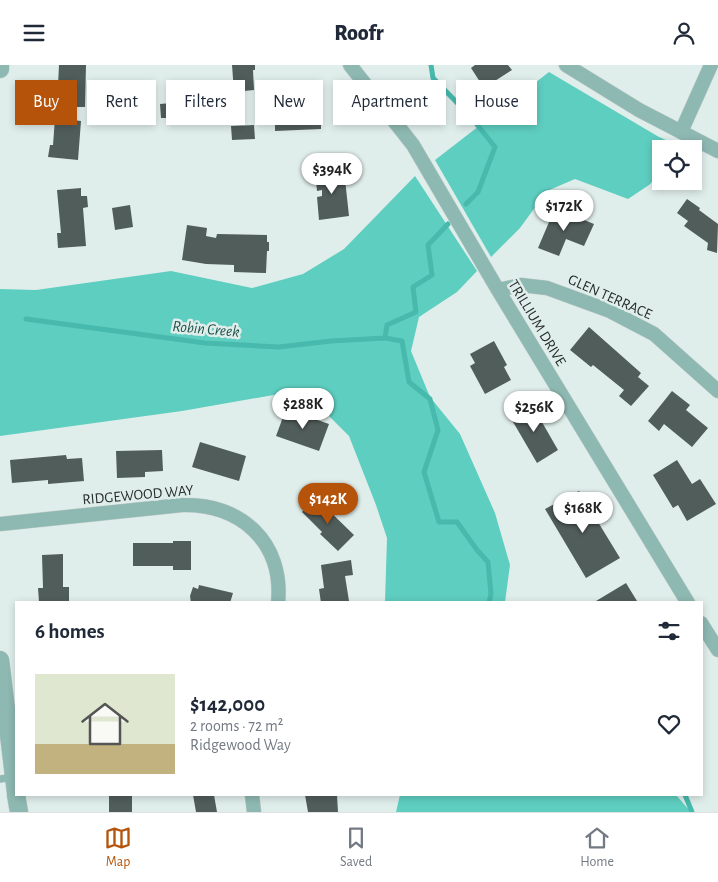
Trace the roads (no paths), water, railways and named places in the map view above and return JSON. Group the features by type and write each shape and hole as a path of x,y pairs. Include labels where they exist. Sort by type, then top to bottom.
{"street":[{"name":"TRILLIUM DRIVE","path":"350,65 413,145 498,291 687,601"},
{"path":"566,65 639,110 718,151"},
{"path":"681,132 711,65"},
{"name":"GLEN TERRACE","path":"498,291 521,285 547,288 610,311 654,335 718,391"},
{"name":"RIDGEWOOD WAY","path":"0,524 182,505 217,508 237,517 253,530 266,546 277,572 278,601"},
{"path":"703,626 718,650"},
{"path":"0,660 12,786 19,812"},
{"path":"252,796 254,812"}],"waterway":[{"path":"431,65 433,78 471,117 495,147 478,192 466,204"},
{"path":"448,224 428,245 432,275 413,287 416,312 387,325 385,338 402,341 409,382 430,399 438,430 424,472 439,522 457,522 488,562 491,594 489,601"},
{"name":"Robin Creek","path":"26,319 205,343 279,347 331,341 385,338"},
{"path":"685,796 692,812"}]}
